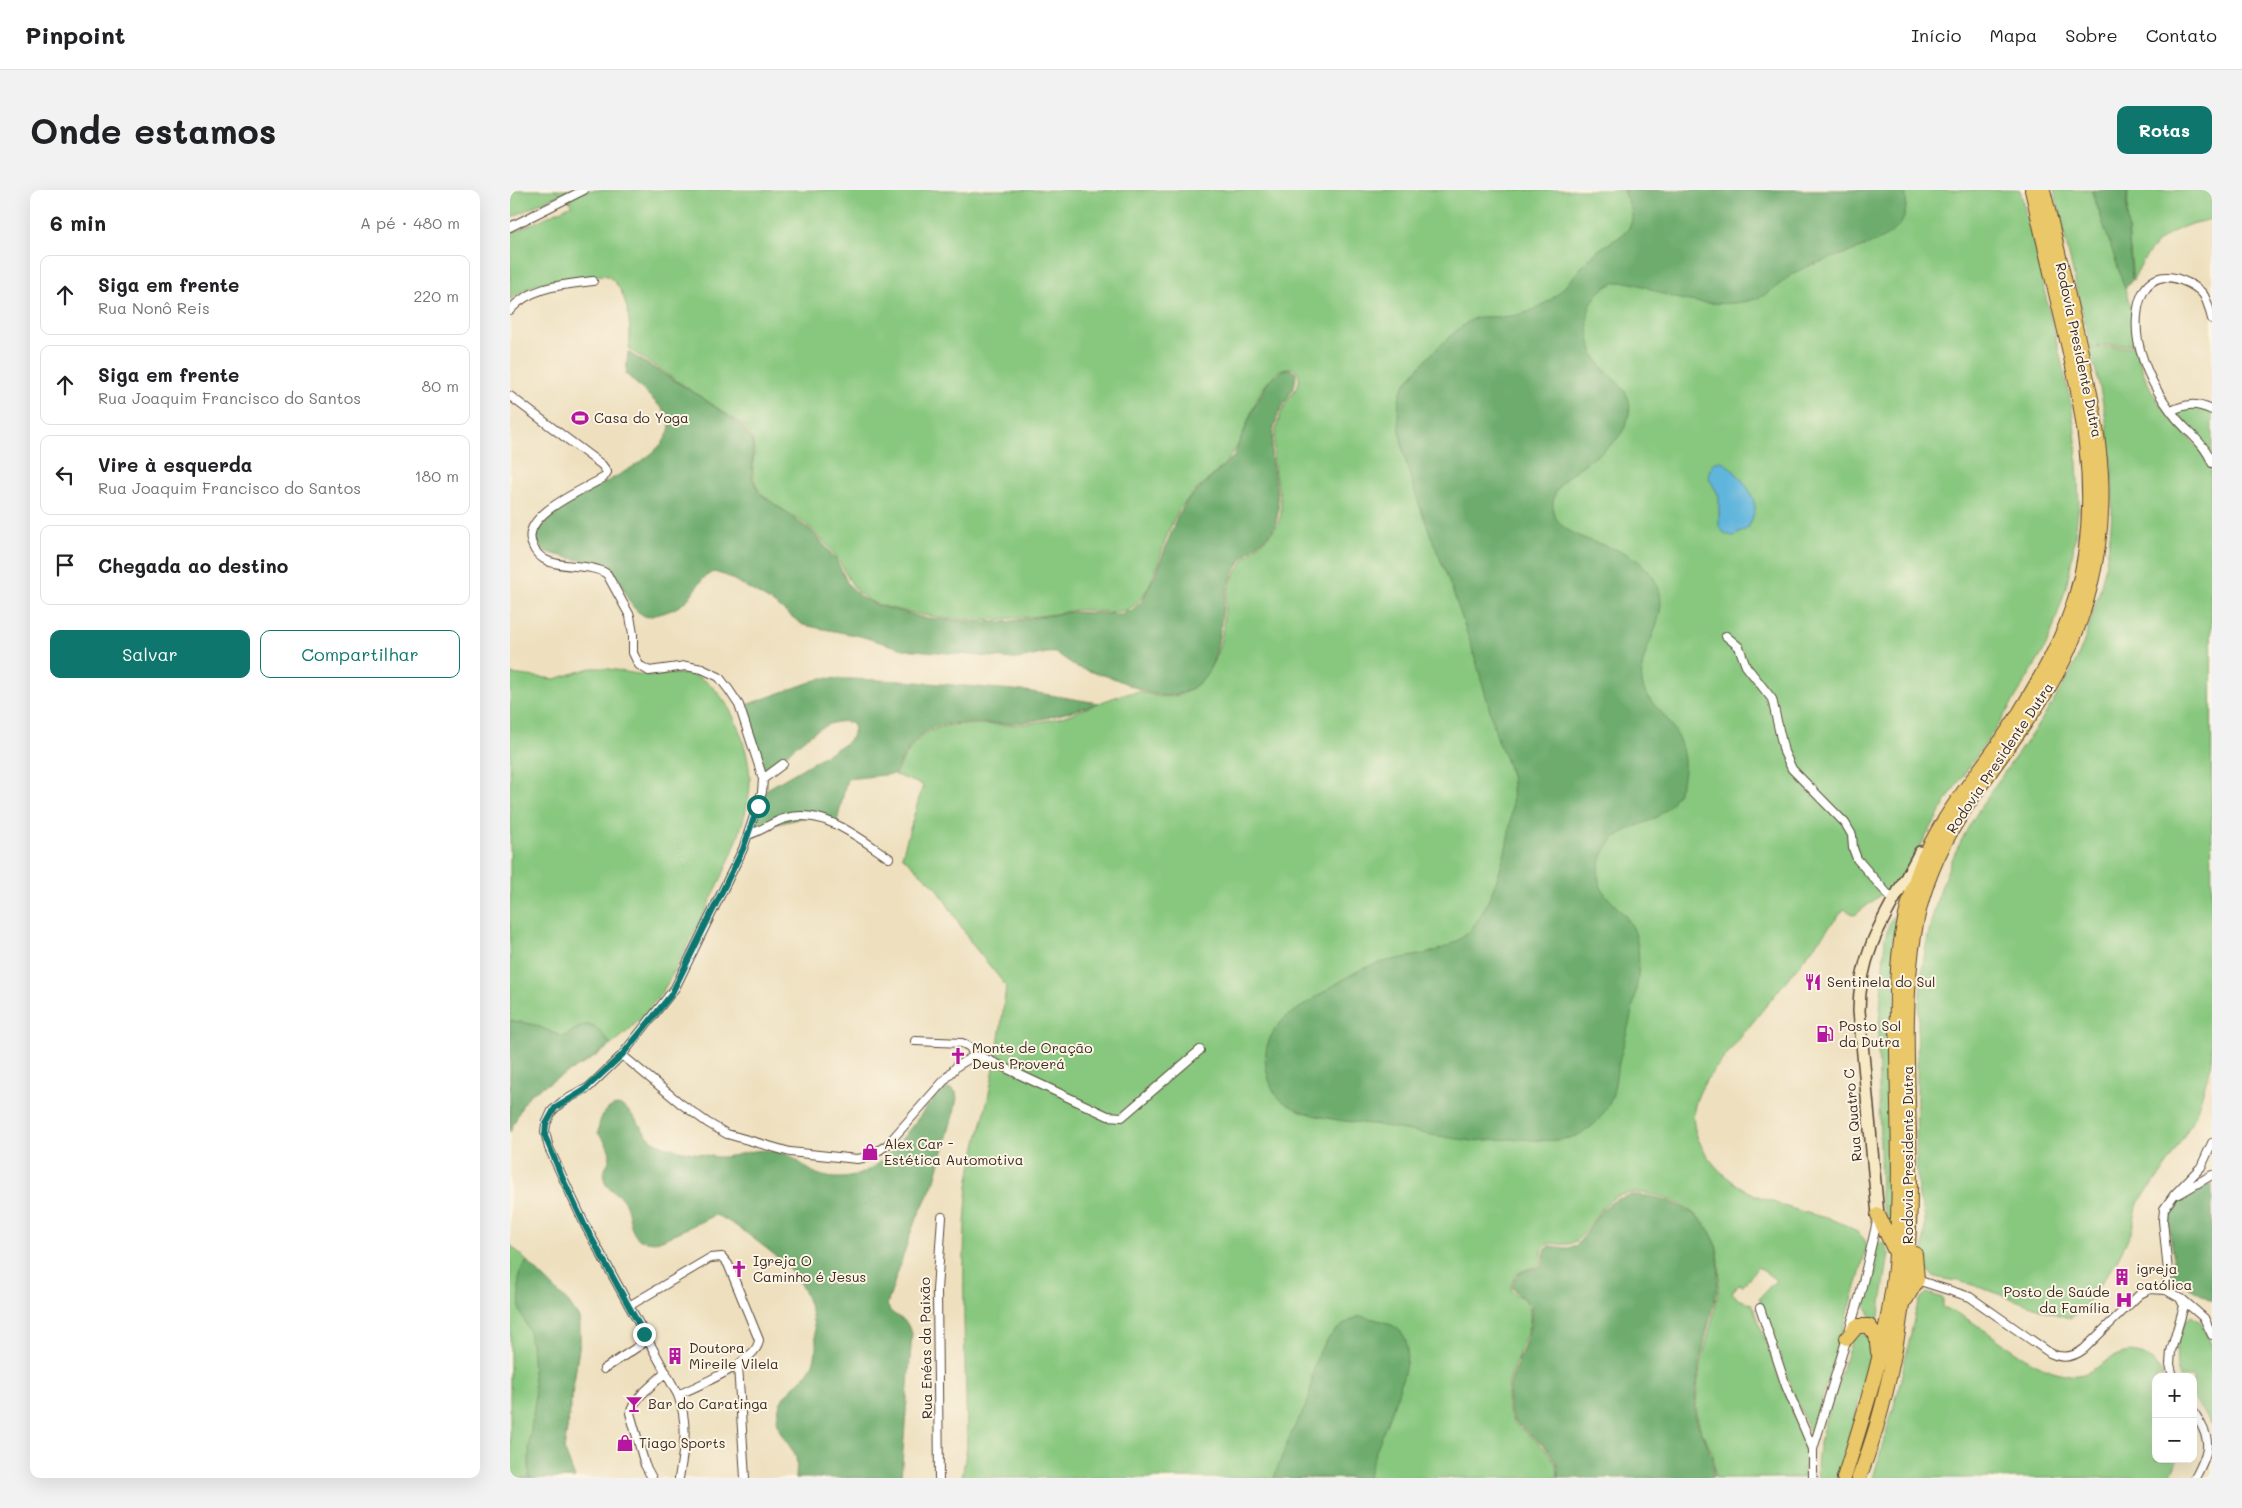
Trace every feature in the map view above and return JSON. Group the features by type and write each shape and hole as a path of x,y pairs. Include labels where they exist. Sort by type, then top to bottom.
{"highway":[{"name":"Rodovia Presidente Dutra","path":"1844,1478 1878,1368 1896,1254 1897,993 1900,945 1908,907 1924,857 1934,837 2015,720 2055,650 2076,596 2086,543 2089,515 2088,464 2080,404 2032,190"},
{"name":"Rodovia Presidente Dutra","path":"1859,1478 1871,1448 1902,1312 1908,1262 1910,1203 1909,984 1911,953 1921,900 1935,860 1956,821 2025,723 2056,674 2084,608 2100,535 2101,473 2094,413 2044,190"},
{"path":"1902,1312 1917,1280 1910,1203"},
{"path":"1878,1215 1896,1254"},
{"path":"1847,1338 1857,1326 1865,1325 1871,1328 1878,1342 1878,1368"}],"street":[{"path":"510,227 584,190"},
{"path":"2212,319 2204,295 2187,282 2175,278 2167,277 2155,280 2137,304 2136,324 2138,341 2145,368 2171,411 2202,445 2212,463"},
{"path":"510,310 521,299 537,291 593,281"},
{"path":"510,396 606,468 606,476 556,505 539,518 530,532 530,539 534,549 549,562 607,574 630,616 634,658 642,667 653,671 692,666 711,672 719,677 739,705 762,779 758,806 748,835 675,988 622,1055 583,1091 555,1108 547,1120 545,1132 558,1170 585,1226 666,1372 684,1409 686,1431 679,1478"},
{"path":"2171,411 2181,406 2195,404 2212,410"},
{"path":"1726,636 1738,647 1746,666 1772,699 1784,752 1792,769 1845,823 1852,835 1853,848 1857,859 1891,898"},
{"name":"Rua Quatro C","path":"1813,1478 1813,1450 1860,1295 1878,1215 1859,1011 1863,967 1888,911 1935,825 1971,773 2028,698"},
{"path":"762,779 783,764"},
{"path":"748,835 784,819 809,817 842,828 889,858"},
{"path":"915,1041 962,1043 970,1047 974,1056"},
{"path":"622,1055 680,1103 727,1134 790,1152 857,1159 869,1157 887,1144 957,1066 974,1056 982,1057 1067,1098 1114,1118 1122,1117 1200,1050"},
{"path":"2166,1290 2168,1271 2162,1216 2169,1201 2201,1167 2212,1143"},
{"path":"2169,1201 2212,1175"},
{"name":"Rua Enéas da Paixão","path":"939,1478 937,1290 942,1217"},
{"path":"629,1306 710,1258 722,1257 728,1264 759,1340 758,1346 754,1353 738,1365 678,1396"},
{"path":"1917,1280 1970,1297 2050,1353 2058,1356 2069,1357 2081,1352 2140,1294 2150,1289 2166,1290 2199,1312 2212,1335"},
{"path":"2172,1373 2170,1364 2171,1351 2184,1309 2180,1298"},
{"path":"1760,1308 1786,1386 1813,1450"},
{"path":"604,1369 648,1340"},
{"path":"738,1365 745,1478"},
{"path":"652,1478 644,1465 630,1413 642,1394 666,1372"},
{"path":"2195,1478 2205,1455 2208,1441 2205,1430 2197,1417"}],"green space":[{"path":"510,190 2020,190 2062,364 2072,409 2076,441 2079,503 2072,559 2066,588 2051,634 2042,654 2001,721 1951,793 1902,878 1855,915 1844,909 1707,1079 1699,1094 1694,1110 1694,1126 1700,1143 1720,1171 1733,1182 1762,1198 1848,1226 1865,1240 1866,1248 1859,1277 1811,1435 1791,1388 1759,1298 1776,1280 1758,1267 1743,1286 1739,1284 1732,1292 1738,1299 1752,1304 1806,1449 1806,1465 1803,1478 1715,1478 1713,1455 1700,1428 1696,1406 1700,1371 1717,1294 1719,1269 1716,1246 1706,1226 1686,1208 1665,1198 1633,1193 1616,1197 1609,1201 1577,1240 1568,1244 1548,1244 1545,1246 1540,1264 1520,1272 1512,1283 1511,1290 1527,1302 1530,1317 1528,1330 1508,1390 1508,1406 1513,1422 1549,1454 1557,1470 1557,1478 962,1478 967,1446 964,1258 968,1183 994,1070 1006,986 972,944 937,888 902,856 923,785 895,775 915,743 926,733 941,727 969,724 1006,725 1050,720 1124,694 1141,692 1154,696 1168,697 1187,692 1195,686 1208,671 1217,653 1222,635 1229,589 1236,572 1253,550 1268,537 1278,522 1281,503 1274,465 1274,440 1280,415 1297,386 1299,375 1294,369 1286,368 1277,372 1267,384 1233,453 1180,509 1170,529 1151,582 1133,607 1126,610 1109,612 1076,610 1035,616 976,620 937,617 885,607 868,600 852,585 837,557 809,526 775,505 761,493 754,479 753,442 743,425 629,349 630,330 627,308 619,288 613,280 605,275 555,280 531,287 520,292 510,300 510,234 572,205 564,192 510,218"},
{"path":"1623,190 1905,190 1906,204 1902,222 1891,233 1868,245 1802,269 1764,295 1752,300 1726,303 1696,302 1683,300 1629,282 1620,282 1611,284 1602,290 1594,299 1589,309 1588,327 1593,354 1601,366 1622,387 1627,395 1629,414 1625,427 1617,438 1607,448 1560,484 1554,496 1553,509 1557,519 1564,527 1575,534 1634,558 1654,579 1661,599 1660,610 1644,658 1642,682 1647,695 1675,732 1680,742 1684,763 1681,785 1667,808 1657,817 1614,838 1606,848 1600,863 1598,875 1600,885 1604,893 1631,923 1638,948 1639,965 1634,1000 1611,1100 1600,1118 1587,1130 1571,1138 1548,1140 1472,1141 1326,1118 1300,1111 1288,1105 1276,1095 1268,1075 1265,1059 1267,1045 1277,1027 1287,1016 1362,969 1375,964 1429,953 1455,942 1466,934 1480,916 1496,882 1511,821 1512,784 1510,770 1495,731 1482,681 1450,583 1421,509 1405,459 1400,436 1398,412 1401,392 1423,363 1446,340 1468,322 1478,317 1508,316 1524,313 1539,307 1559,293 1595,253 1624,234 1631,223 1632,213"},
{"path":"2054,190 2091,190 2118,263 2132,313 2135,344 2090,346"},
{"path":"2092,190 2127,190 2127,219 2132,280 2125,289"},
{"path":"2128,190 2212,190 2212,219 2184,227 2164,238 2147,255 2133,280 2127,219"},
{"path":"2136,346 2143,372 2155,397 2197,446 2211,470 2212,1063 2195,1117 2163,1171 2138,1203 2131,1233 2117,1260 2081,1312 2070,1318 1972,1285 1937,1277 1931,1274 1924,1262 1925,1219 1918,1192 1917,1166 1917,1059 1922,969 1934,911 1955,853 1980,808 2052,704 2076,660 2089,628 2101,584 2112,517 2110,451 2106,418 2090,348"},
{"path":"628,352 698,395 742,426 753,443 752,478 759,493 813,532 836,559 848,584 862,598 876,605 924,618 1005,622 1072,612 1120,614 1132,610 1141,602 1155,576 1177,517 1187,501 1234,456 1252,412 1268,382 1283,369 1290,369 1296,373 1295,383 1278,415 1274,427 1271,453 1278,503 1276,522 1269,534 1245,556 1233,574 1225,598 1217,647 1205,676 1194,687 1178,694 1152,694 1113,678 1082,669 1055,653 1014,659 903,649 860,636 803,625 772,602 727,576 714,572 702,580 683,603 668,611 647,617 633,607 620,581 609,570 595,564 544,551 538,543 537,536 547,520 565,506 638,463 658,448 669,432 668,414 626,374"},
{"path":"2187,406 2201,408 2212,414 2212,456 2175,412"},
{"path":"591,668 648,675 687,674 700,678 712,686 732,713 745,747 749,765 749,795 739,835 731,855 674,972 658,998 631,1028 606,1049 581,1065 535,1089 523,1103 510,1132 510,674 555,679"},
{"path":"822,678 905,681 1026,691 1098,703 1066,713 1023,722 951,724 932,728 919,736 914,742 894,774 847,779 837,822 813,815 754,830 767,789 846,743 852,737 854,728 851,723 840,722 816,731 793,748 764,775 743,706"},
{"path":"1901,904 1895,946 1893,1237 1881,1203 1878,1039 1885,938 1890,921"},
{"path":"510,1020 535,1025 563,1037 579,1027 589,1024 594,1026 611,1044 588,1061 531,1093 523,1104 510,1132"},
{"path":"943,1089 951,1089 956,1092 955,1108 935,1180 912,1229 887,1305 891,1312 906,1322 912,1333 901,1478 796,1478 796,1457 782,1435 777,1418 784,1396 809,1370 816,1354 816,1340 811,1310 801,1285 786,1266 766,1248 726,1220 715,1215 662,1240 654,1242 640,1240 633,1232 624,1201 605,1183 604,1176 610,1156 609,1150 598,1133 600,1120 608,1109 615,1105 621,1106 627,1109 652,1140 665,1146 718,1157 763,1150 776,1152 792,1157 818,1174 828,1177 847,1177 865,1172 880,1162"},
{"path":"2212,1183 2212,1301 2174,1279 2173,1252 2168,1220 2170,1211 2179,1201"},
{"path":"1633,1195 1661,1199 1687,1210 1702,1221 1711,1234 1716,1248 1718,1279 1700,1364 1695,1402 1696,1419 1712,1458 1713,1478 1558,1478 1558,1469 1550,1453 1514,1421 1509,1406 1509,1391 1524,1348 1531,1319 1530,1304 1513,1289 1515,1278 1521,1273 1541,1266 1549,1246 1568,1248 1576,1245 1605,1207 1621,1198"},
{"path":"1879,1243 1884,1243 1889,1254 1877,1328 1863,1302 1875,1248"},
{"path":"510,1244 568,1302 579,1318 580,1341 564,1449 575,1478 510,1478"},
{"path":"527,1261 568,1302 579,1318 580,1341 564,1449 575,1478 529,1478 529,1444 535,1400 531,1344 529,1331 520,1311 519,1288 519,1274"},
{"path":"1927,1293 1943,1298 1943,1307 1975,1324 2020,1355 2052,1371 2080,1375 2123,1353 2132,1352 2150,1359 2162,1373 2152,1373 2152,1463 2176,1463 2169,1478 1873,1478 1898,1392 1916,1310 1921,1298"},
{"path":"1360,1316 1394,1326 1402,1333 1407,1345 1402,1381 1368,1478 1274,1478 1288,1440 1308,1401 1318,1355 1332,1334"},
{"path":"2191,1316 2200,1321 2212,1346 2212,1425 2197,1404 2197,1373 2179,1373 2178,1370 2177,1345 2186,1321"},
{"path":"1858,1333 1869,1337 1873,1345 1840,1478 1818,1478 1817,1463 1823,1428 1852,1339"}],"water":[{"path":"1721,461 1732,469 1743,482 1754,503 1755,511 1748,528 1734,536 1725,534 1719,526 1719,496 1708,476 1713,463"}],"place":[{"name":"Casa do Yoga","path":"580,418"},
{"name":"Sentinela do Sul","path":"1813,982"},
{"name":"Posto Sol da Dutra","path":"1825,1034"},
{"name":"Monte de Oração Deus Proverá","path":"958,1056"},
{"name":"Alex Car - Estética Automotiva","path":"870,1152"},
{"name":"Igreja O Caminho é Jesus","path":"739,1269"},
{"name":"igreja católica","path":"2122,1277"},
{"name":"Posto de Saúde da Família","path":"2124,1300"},
{"name":"Doutora Mireile Vilela","path":"675,1356"},
{"name":"Bar do Caratinga","path":"634,1404"},
{"name":"Tiago Sports","path":"625,1443"}],"route":[{"path":"644,1334 585,1226 562,1177 545,1136 546,1124 555,1108 589,1087 622,1055 637,1034 671,995 743,849 758,806"}]}
